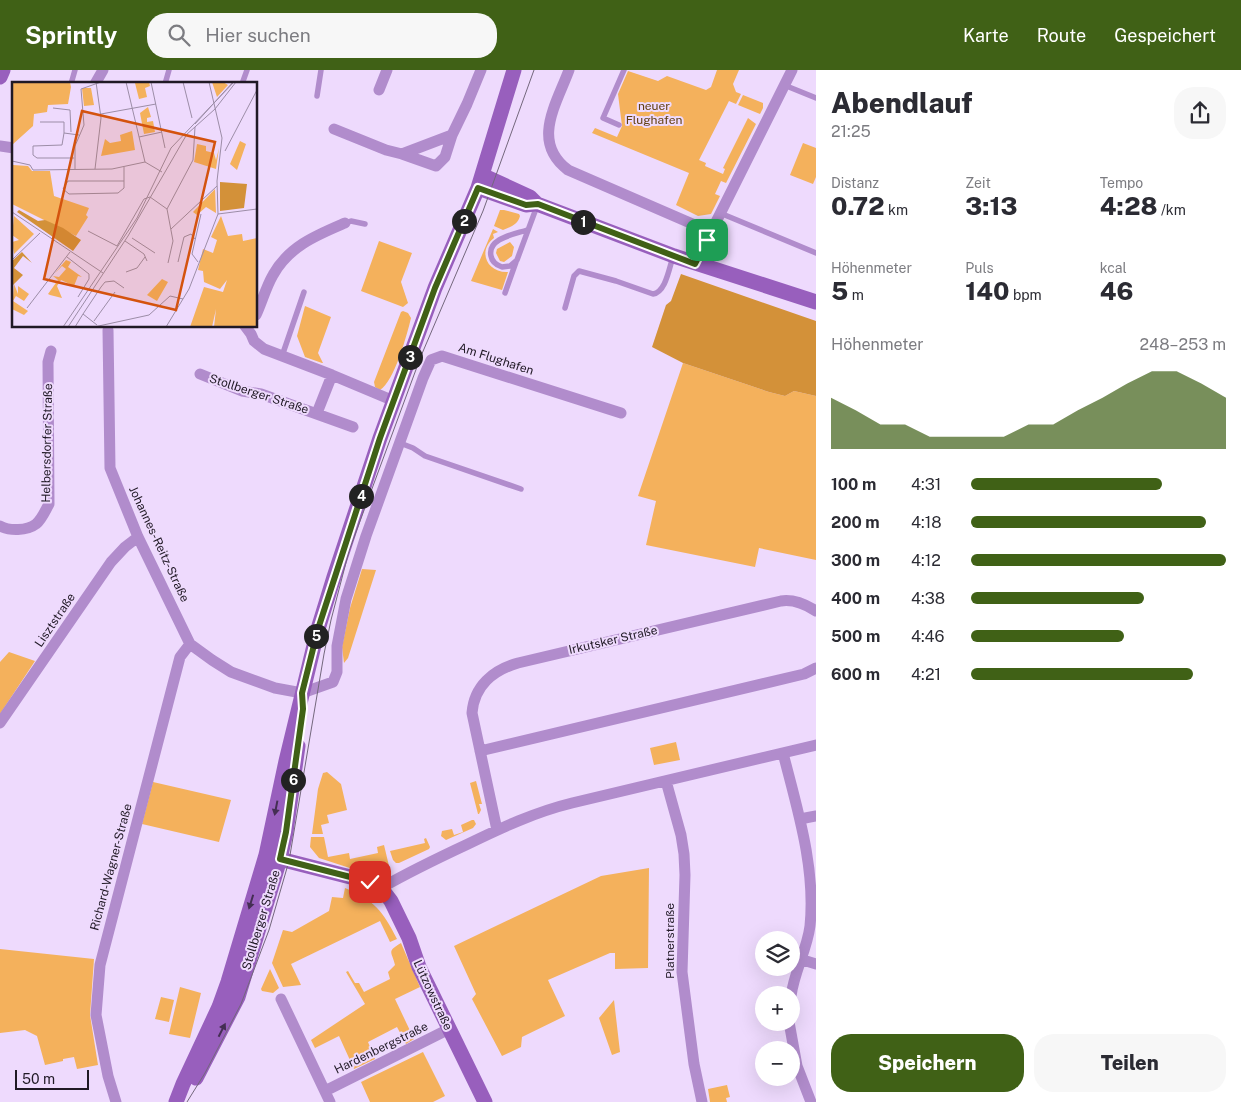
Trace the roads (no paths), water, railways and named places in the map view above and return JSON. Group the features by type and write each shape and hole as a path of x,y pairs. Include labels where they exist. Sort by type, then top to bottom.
{"main road":[{"path":"0,77 3,70"},
{"name":"Stollberger Straße","path":"178,1102 219,1007 273,857 302,693 331,586 380,438 435,288 480,181 514,70"},
{"path":"480,181 526,205 538,204 695,264 816,302"},
{"path":"273,857 370,882 381,888"},
{"name":"Lützowstraße","path":"381,888 391,901 409,938 419,967 484,1102"}],"street":[{"path":"96,82 103,70"},
{"path":"379,90 387,70"},
{"path":"334,129 386,150 436,166 445,157 452,135 481,70"},
{"path":"569,70 547,129 549,148 555,160 568,170 711,232"},
{"path":"695,264 792,70"},
{"path":"402,154 452,135"},
{"path":"258,310 273,274 285,259 303,242 345,223"},
{"path":"249,329 254,341 264,349 394,401"},
{"name":"Johannes-Reitz-Straße","path":"108,330 110,468 138,537 190,644 231,672 275,688 302,693"},
{"name":"Helbersdorfer Straße","path":"0,526 17,530 34,526 42,517 49,504 48,362 51,351"},
{"name":"Am Flughafen","path":"302,693 333,682 337,672 337,646 346,600 366,536 431,360 442,356 621,413"},
{"name":"Stollberger Straße","path":"200,374 242,391 261,394 353,426"},
{"name":"Stollberger Straße","path":"317,413 332,375"},
{"name":"Lisztstraße","path":"0,723 111,562 138,537"},
{"name":"Irkutsker Straße","path":"497,830 472,713 472,704 476,694 492,674 505,666 781,600 806,604 816,611"},
{"name":"Richard-Wagner-Straße","path":"116,1102 108,1076 96,1015 100,965 180,657 190,644"},
{"path":"480,751 804,674 816,668"},
{"path":"381,888 497,830 561,805 816,744"},
{"path":"783,753 800,820 812,891 810,927 793,986"},
{"name":"Platnerstraße","path":"666,781 681,835 684,854 682,972 694,1064 702,1102"},
{"path":"800,820 816,816"},
{"path":"802,960 816,964"},
{"path":"282,1000 330,1102"},
{"name":"Hardenbergstraße","path":"325,1091 449,1029"},
{"path":"790,1031 797,1066 811,1102"}],"lane":[{"path":"243,82 247,70"},
{"path":"316,96 321,70"},
{"path":"619,125 602,118 624,70"},
{"path":"784,85 816,98"},
{"path":"505,293 538,204"},
{"path":"720,213 816,253"},
{"path":"345,223 351,221 364,224"},
{"path":"517,260 510,266 502,267 497,265 491,257 492,247 497,241 527,230"},
{"path":"565,308 574,276 579,271 657,294 662,290 674,256"},
{"path":"282,356 304,292"},
{"path":"400,443 413,448 425,456 521,489"}],"tram line":[{"path":"187,1102 205,1073 241,1004 269,930 289,861 324,654 349,551 421,356 483,211 534,70"}],"park label":[{"name":"neuer Flughafen","path":"654,113"}]}
